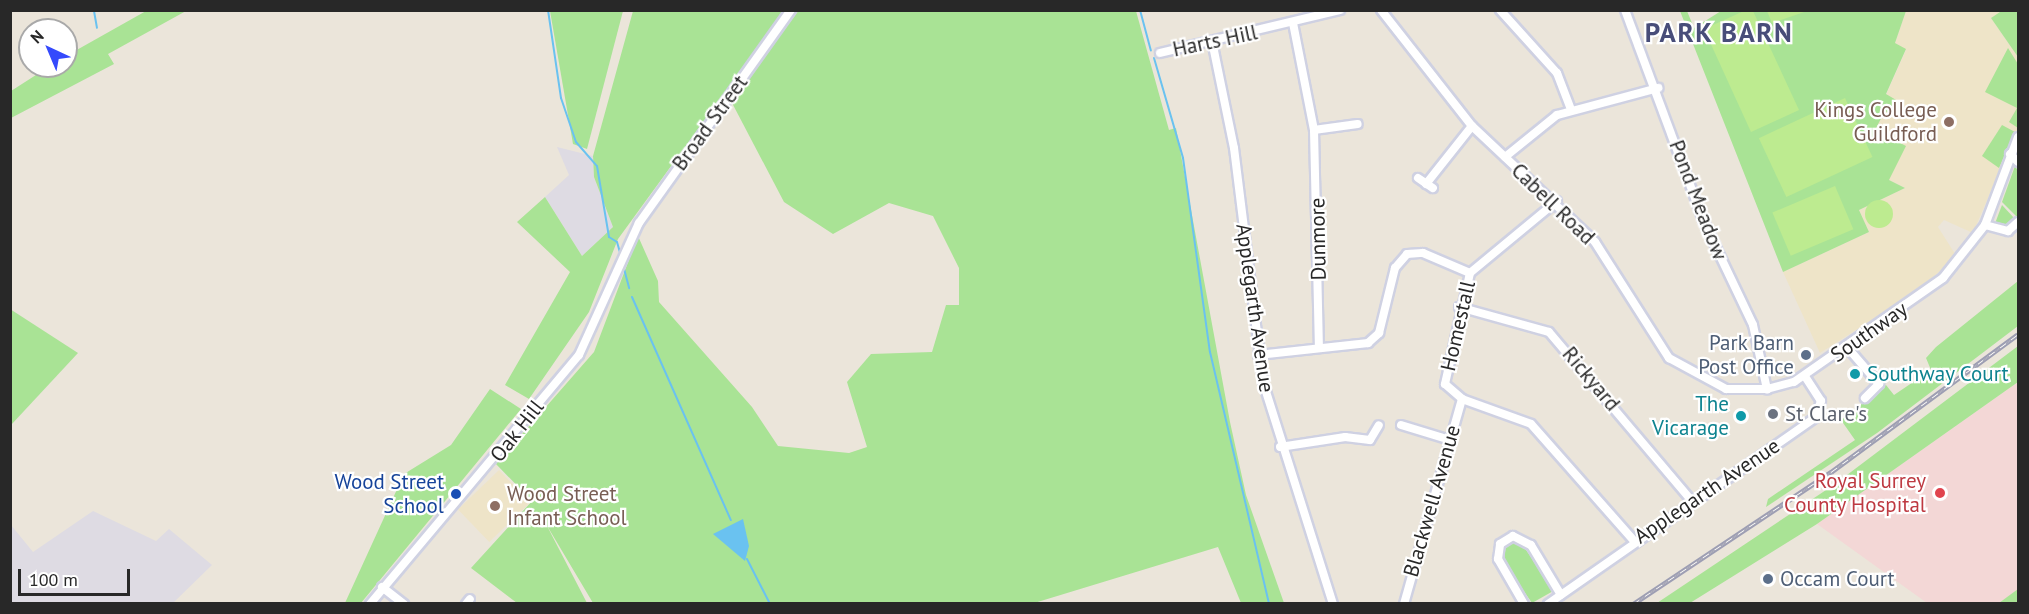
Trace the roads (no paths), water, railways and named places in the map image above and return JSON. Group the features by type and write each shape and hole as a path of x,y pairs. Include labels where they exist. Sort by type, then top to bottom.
{"street":[{"name":"Broad Street","path":"631,237 791,10"},
{"name":"Cabell Road","path":"1381,10 1472,126 1557,201 1608,259 1664,353 1687,372 1726,389"},
{"path":"1500,10 1557,73 1571,110"},
{"name":"Pond Meadow","path":"1626,10 1658,88 1703,220 1753,325 1767,389"},
{"name":"Harts Hill","path":"1160,53 1339,11"},
{"name":"Dunmore","path":"1293,23 1314,130 1319,348"},
{"name":"Applegarth Avenue","path":"1212,41 1234,148 1258,355 1280,447 1333,603"},
{"path":"1505,157 1544,122 1571,110 1658,88"},
{"path":"1314,130 1360,123"},
{"path":"1426,183 1472,126"},
{"name":"Southway","path":"1726,389 1767,389 1805,376 1943,278 1985,225 2010,154 2019,137"},
{"path":"2010,154 2019,162"},
{"name":"Homestall","path":"1557,201 1470,273 1459,307 1445,384 1462,399 1531,424 1634,541"},
{"path":"1985,225 2008,231 2019,222"},
{"name":"Oak Hill","path":"370,603 494,462 579,355 593,332 621,256 631,237"},
{"path":"1258,355 1359,346 1374,338 1395,268 1407,254 1423,253 1470,273"},
{"name":"Rickyard","path":"1459,307 1549,332 1691,500"},
{"path":"1847,347 1879,384 1865,398"},
{"name":"Applegarth Avenue","path":"1548,603 1691,500 1819,414 1821,401 1805,376"},
{"name":"Blackwell Avenue","path":"1404,603 1447,439 1462,399"},
{"path":"1371,450 1370,440 1379,425"},
{"path":"1401,425 1447,439"},
{"path":"1280,447 1345,437 1370,440"},
{"path":"1524,603 1498,559 1500,544 1513,536 1531,545 1561,595"},
{"path":"382,587 404,603"}],"water":[{"path":"743,519 749,546 745,561 713,534"}],"waterway":[{"path":"548,10 561,98 576,142 597,166 609,237 617,242 621,256"},
{"path":"1140,10 1151,51"},
{"path":"94,11 97,28"},
{"path":"1154,58 1183,158 1210,352 1269,604"},
{"path":"623,265 629,288"},
{"path":"632,297 731,520"},
{"path":"747,559 770,604"}],"railway":[{"path":"1633,604 1831,472 2018,334"}],"place":[{"name":"Kings College Guildford","path":"1949,122"},
{"name":"Park Barn Post Office","path":"1806,355"},
{"name":"Southway Court","path":"1855,374"},
{"name":"St Clare's","path":"1773,414"},
{"name":"The Vicarage","path":"1741,416"},
{"name":"Royal Surrey County Hospital","path":"1940,493"},
{"name":"Wood Street School","path":"456,494"},
{"name":"Wood Street Infant School","path":"495,506"},
{"name":"Occam Court","path":"1768,579"}],"district":[{"name":"PARK BARN","path":"1719,33"}]}
